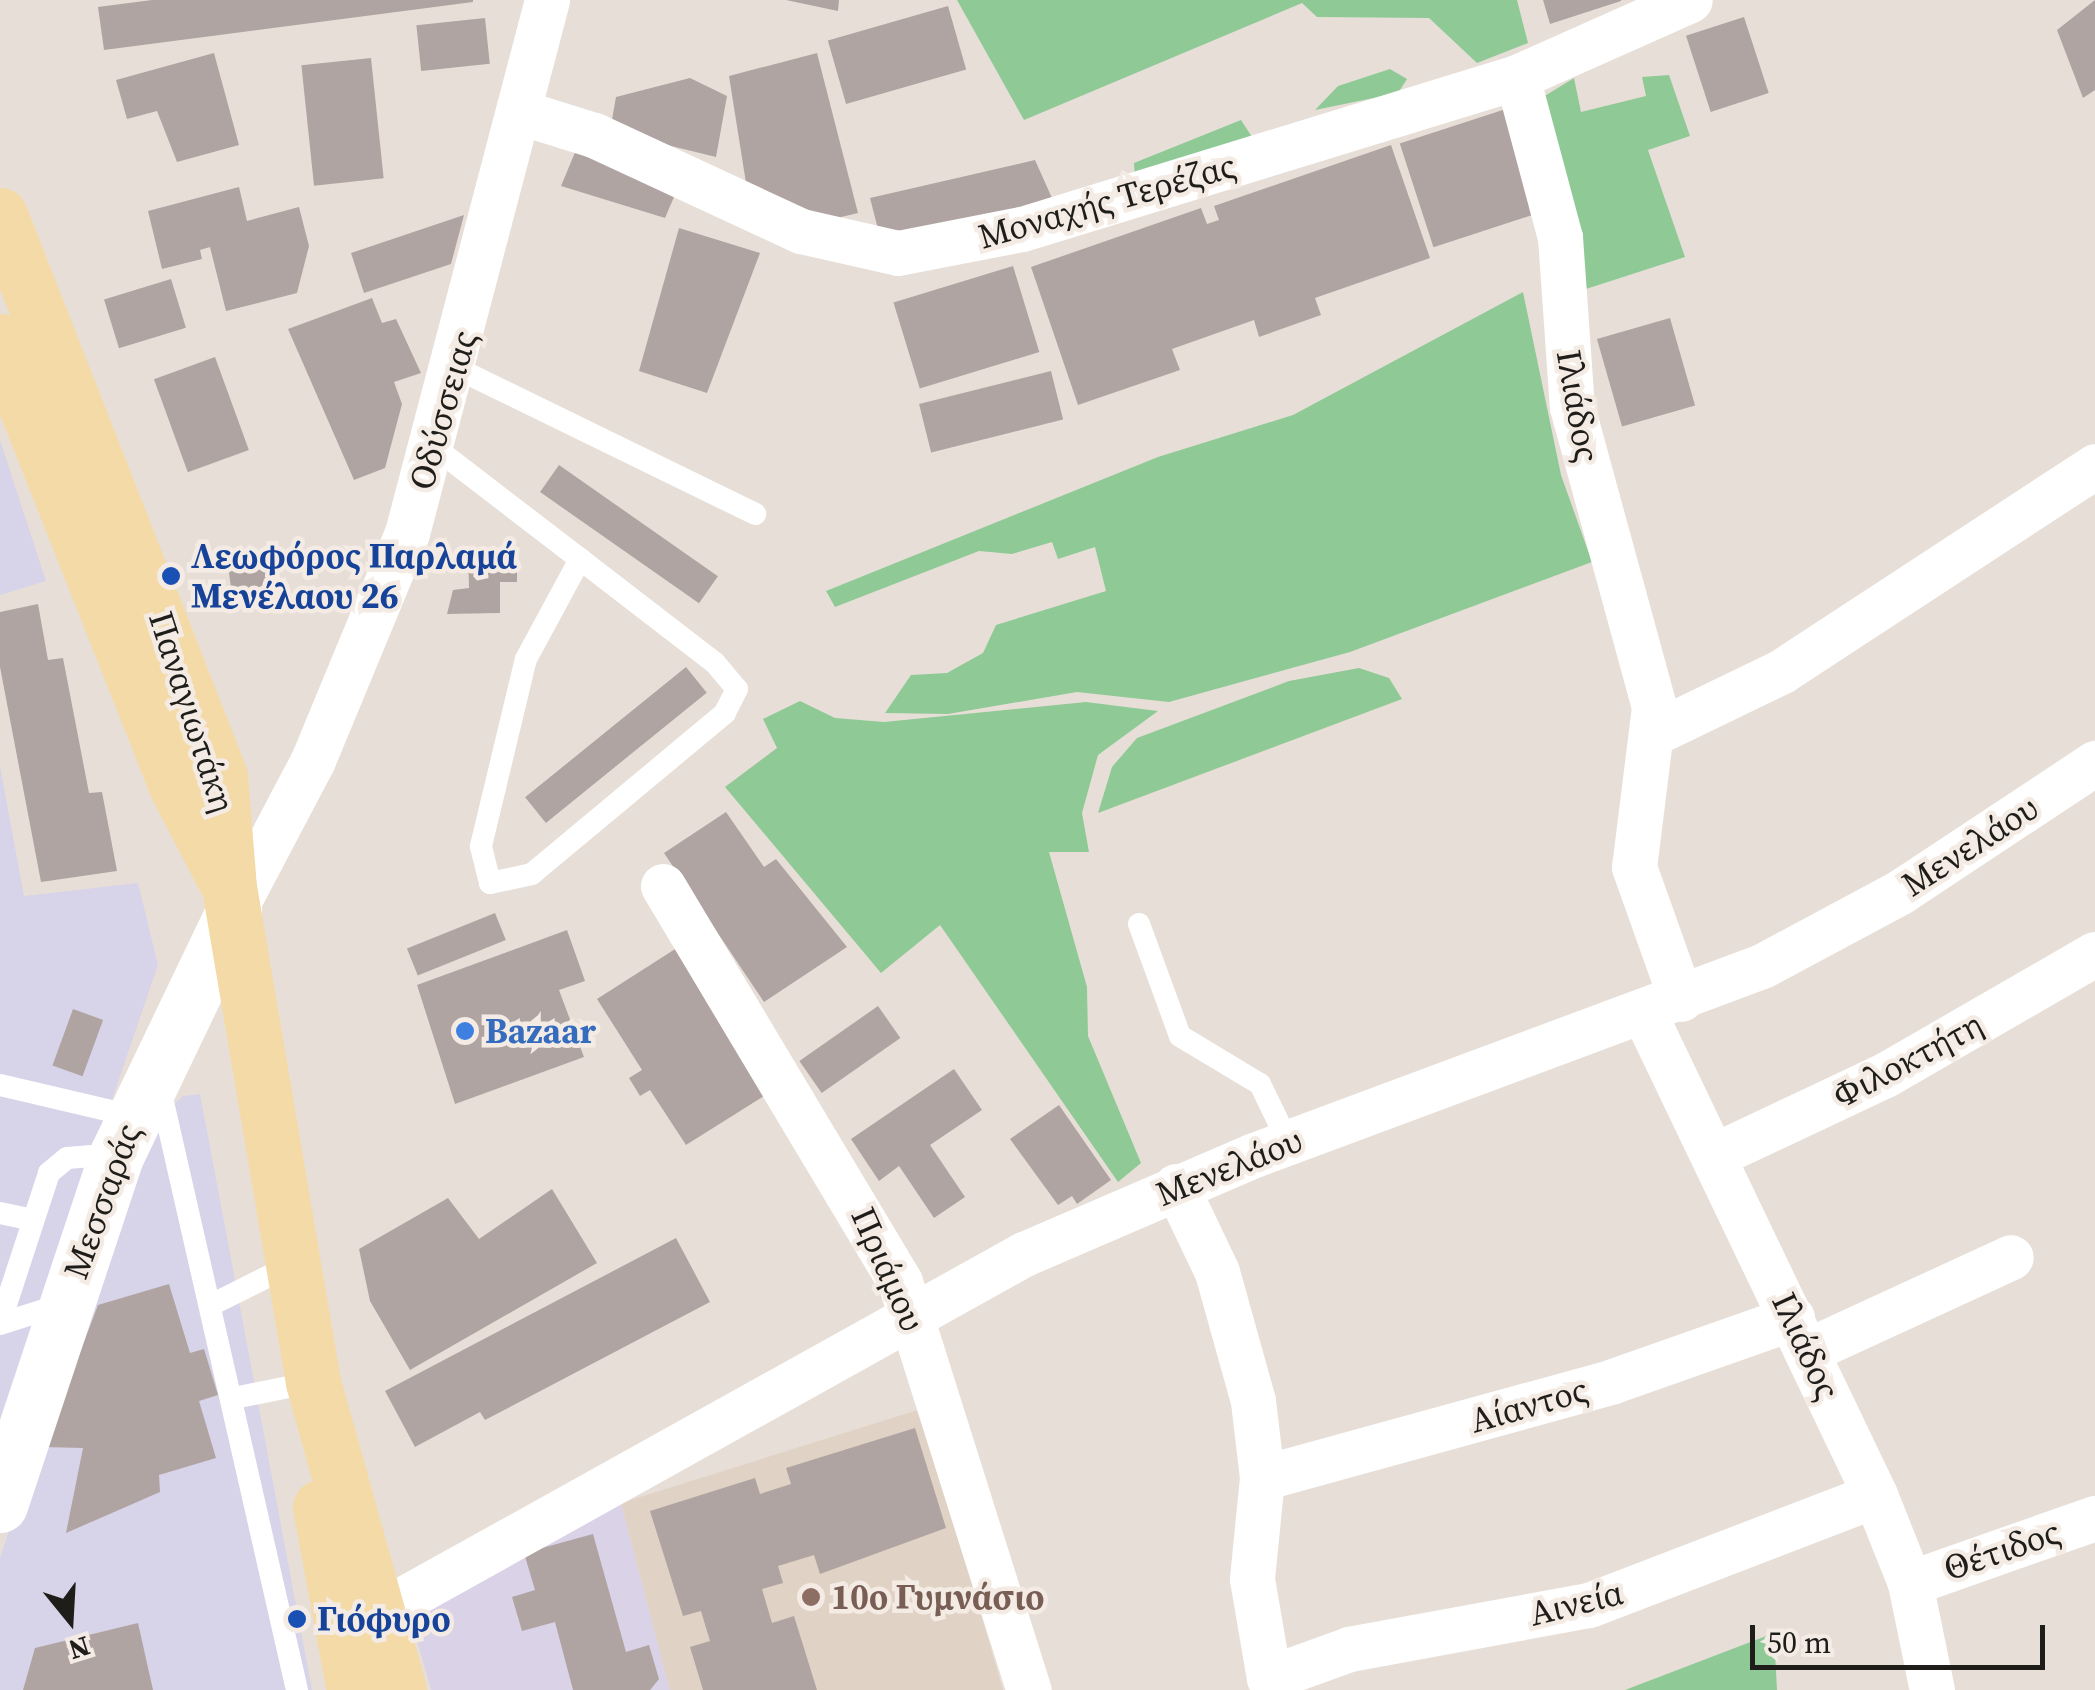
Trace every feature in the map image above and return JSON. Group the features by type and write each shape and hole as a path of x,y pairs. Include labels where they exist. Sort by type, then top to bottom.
{"main road":[{"name":"Παναγιωτάκη","path":"0,215 194,698 230,820 231,898"},
{"name":"Παναγιωτάκη","path":"0,341 175,784 231,898"},
{"path":"231,898 319,1408 380,1612 399,1690"},
{"path":"319,1408 320,1515 354,1690"}],"street":[{"name":"Οδύσσειας","path":"231,898 344,692 434,447 522,112 546,0"},
{"name":"Μοναχής Τερέζας","path":"522,112 594,135 801,231 898,253 1022,230 1517,77 1685,1"},
{"name":"Ιλιάδος","path":"1517,77 1560,238 1572,407 1648,680 1654,733 1634,868 1663,1007 1716,1155 1874,1495 1910,1582 1932,1690"},
{"path":"1654,733 1782,671 2095,466"},
{"name":"Μενελάου","path":"380,1612 913,1315 1176,1186 1663,1007 1858,917 2095,763"},
{"name":"Πριάμου","path":"664,886 868,1216 913,1315 1029,1690"},
{"name":"Μεσσαράς","path":"0,1505 11,1420 66,1303 154,1065 231,898"},
{"name":"Φιλοκτήτη","path":"1716,1155 1885,1075 2095,954"},
{"name":"Αινεία","path":"1176,1186 1240,1346 1262,1478 1252,1565 1264,1686 1349,1648 1589,1605 1874,1495"},
{"name":"Αίαντος","path":"1262,1478 1613,1380 1800,1334 2010,1257"},
{"name":"Θέτιδος","path":"1910,1582 2095,1518"}],"lane":[{"path":"456,368 755,514"},
{"path":"434,447 580,559 714,664 737,698 532,874 490,883 481,846 526,659 580,559"},
{"path":"1139,924 1180,1036 1260,1084 1288,1142"},
{"path":"154,1065 213,1304 297,1690"},
{"path":"0,1085 125,1135"},
{"path":"0,1324 56,1165 125,1135"},
{"path":"0,1213 34,1220"},
{"path":"213,1304 292,1265"},
{"path":"0,1324 66,1303"},
{"path":"234,1398 319,1408"}],"shaded area":[{"path":"0,440 46,581 0,595"},
{"path":"0,766 24,896 138,883 158,965 0,1428"},
{"path":"200,1094 312,1690 0,1690 0,1558 141,1134 183,1096"},
{"name":"10ο Γυμνάσιο","path":"921,1409 1003,1690 670,1690 621,1503"},
{"path":"621,1503 670,1690 431,1690 411,1619"}],"green space":[{"path":"957,0 1517,0 1528,43 1477,63 1429,18 1317,17 1302,3 1024,120"},
{"path":"1390,69 1407,79 1398,93 1315,110 1338,86"},
{"path":"1669,75 1690,136 1648,150 1685,257 1586,289 1543,97 1574,78 1581,112 1646,96 1642,77"},
{"path":"1241,120 1252,137 1135,178 1134,163"},
{"path":"1523,292 1561,475 1592,562 1350,652 1169,702 1077,692 948,714 885,713 911,675 947,673 983,653 996,625 1106,591 1095,547 1058,559 1052,542 1012,554 979,551 835,607 826,591 1158,457 1293,415"},
{"path":"1359,668 1389,678 1402,699 1098,813 1112,767 1137,738 1289,681"},
{"path":"800,701 835,718 884,722 1086,702 1158,711 1098,755 1082,813 1089,852 1049,852 1087,987 1088,1036 1141,1163 1118,1182 940,925 881,973 725,787 777,748 763,719"},
{"path":"1774,1633 1777,1690 1625,1690"}],"building":[{"path":"152,0 473,2 104,50 98,7"},
{"path":"786,0 839,0 838,11"},
{"path":"1543,0 1621,0 1621,1 1550,24"},
{"path":"2095,0 2095,90 2083,98 2057,30"},
{"path":"948,6 966,69 846,104 828,40"},
{"path":"1744,17 1769,93 1711,112 1686,36"},
{"path":"485,18 490,64 421,71 416,25"},
{"path":"214,53 239,145 177,162 157,111 127,119 116,80"},
{"path":"817,53 858,213 820,222 746,183 729,76"},
{"path":"371,58 384,178 314,186 301,65"},
{"path":"690,78 727,96 716,157 610,131 616,97"},
{"path":"1512,107 1546,211 1433,247 1400,143"},
{"path":"1391,145 1430,258 1315,298 1321,315 1259,337 1254,320 1172,349 1180,370 1078,405 1031,267 1201,208 1207,224 1219,220 1214,206"},
{"path":"576,150 677,190 665,218 561,186"},
{"path":"1035,160 1056,207 880,237 870,198"},
{"path":"239,187 247,221 299,207 309,246 297,293 226,311 210,247 200,250 202,259 162,269 148,211"},
{"path":"464,215 451,264 364,293 351,253"},
{"path":"679,228 760,253 707,393 639,371"},
{"path":"1013,266 1039,352 920,389 893,303"},
{"path":"171,279 186,328 119,348 104,299"},
{"path":"372,298 382,323 396,319 421,373 394,382 402,404 385,468 354,480 288,329"},
{"path":"1670,318 1695,405 1622,426 1597,339"},
{"path":"215,357 249,450 188,472 154,379"},
{"path":"1051,371 1063,420 931,452 919,404"},
{"path":"559,465 718,576 699,603 540,492"},
{"path":"517,550 517,582 500,582 500,613 447,614 453,590 469,588 468,551"},
{"path":"271,556 275,585 231,591 227,562"},
{"path":"38,604 48,660 63,658 89,793 102,792 117,871 41,882 0,667 0,612"},
{"path":"686,667 707,693 546,823 525,797"},
{"path":"726,812 764,867 776,859 847,947 764,1002 664,853"},
{"path":"495,913 506,940 418,975 407,949"},
{"path":"567,930 585,981 559,990 584,1057 455,1104 417,985"},
{"path":"683,944 775,1089 686,1145 650,1090 640,1096 629,1078 642,1070 597,999"},
{"path":"878,1006 900,1038 822,1093 799,1061"},
{"path":"73,1009 103,1020 83,1076 52,1065"},
{"path":"954,1069 982,1110 930,1145 965,1197 934,1218 899,1166 879,1181 851,1139"},
{"path":"1059,1105 1111,1180 1077,1204 1072,1196 1058,1205 1010,1139"},
{"path":"552,1189 597,1263 410,1370 370,1301 359,1249 448,1198 479,1239"},
{"path":"676,1238 710,1302 485,1420 480,1412 415,1447 385,1391"},
{"path":"169,1284 190,1353 204,1349 218,1395 199,1401 216,1458 159,1475 160,1492 66,1533 83,1448 44,1447 98,1305"},
{"path":"915,1428 946,1528 820,1574 814,1555 778,1566 783,1583 762,1589 772,1623 794,1616 817,1690 703,1690 690,1647 710,1641 701,1611 683,1616 650,1511 755,1478 760,1494 791,1484 786,1468"},
{"path":"593,1534 626,1652 649,1645 659,1679 650,1690 573,1690 555,1622 522,1631 512,1597 535,1590 524,1553"},
{"path":"138,1623 153,1690 23,1690 35,1648"}],"place":[{"name":"Λεωφόρος Παρλαμά Μενέλαου 26","path":"171,576"},
{"name":"Bazaar","path":"465,1031"},
{"name":"10ο Γυμνάσιο","path":"811,1597"},
{"name":"Γιόφυρο","path":"297,1619"}]}
